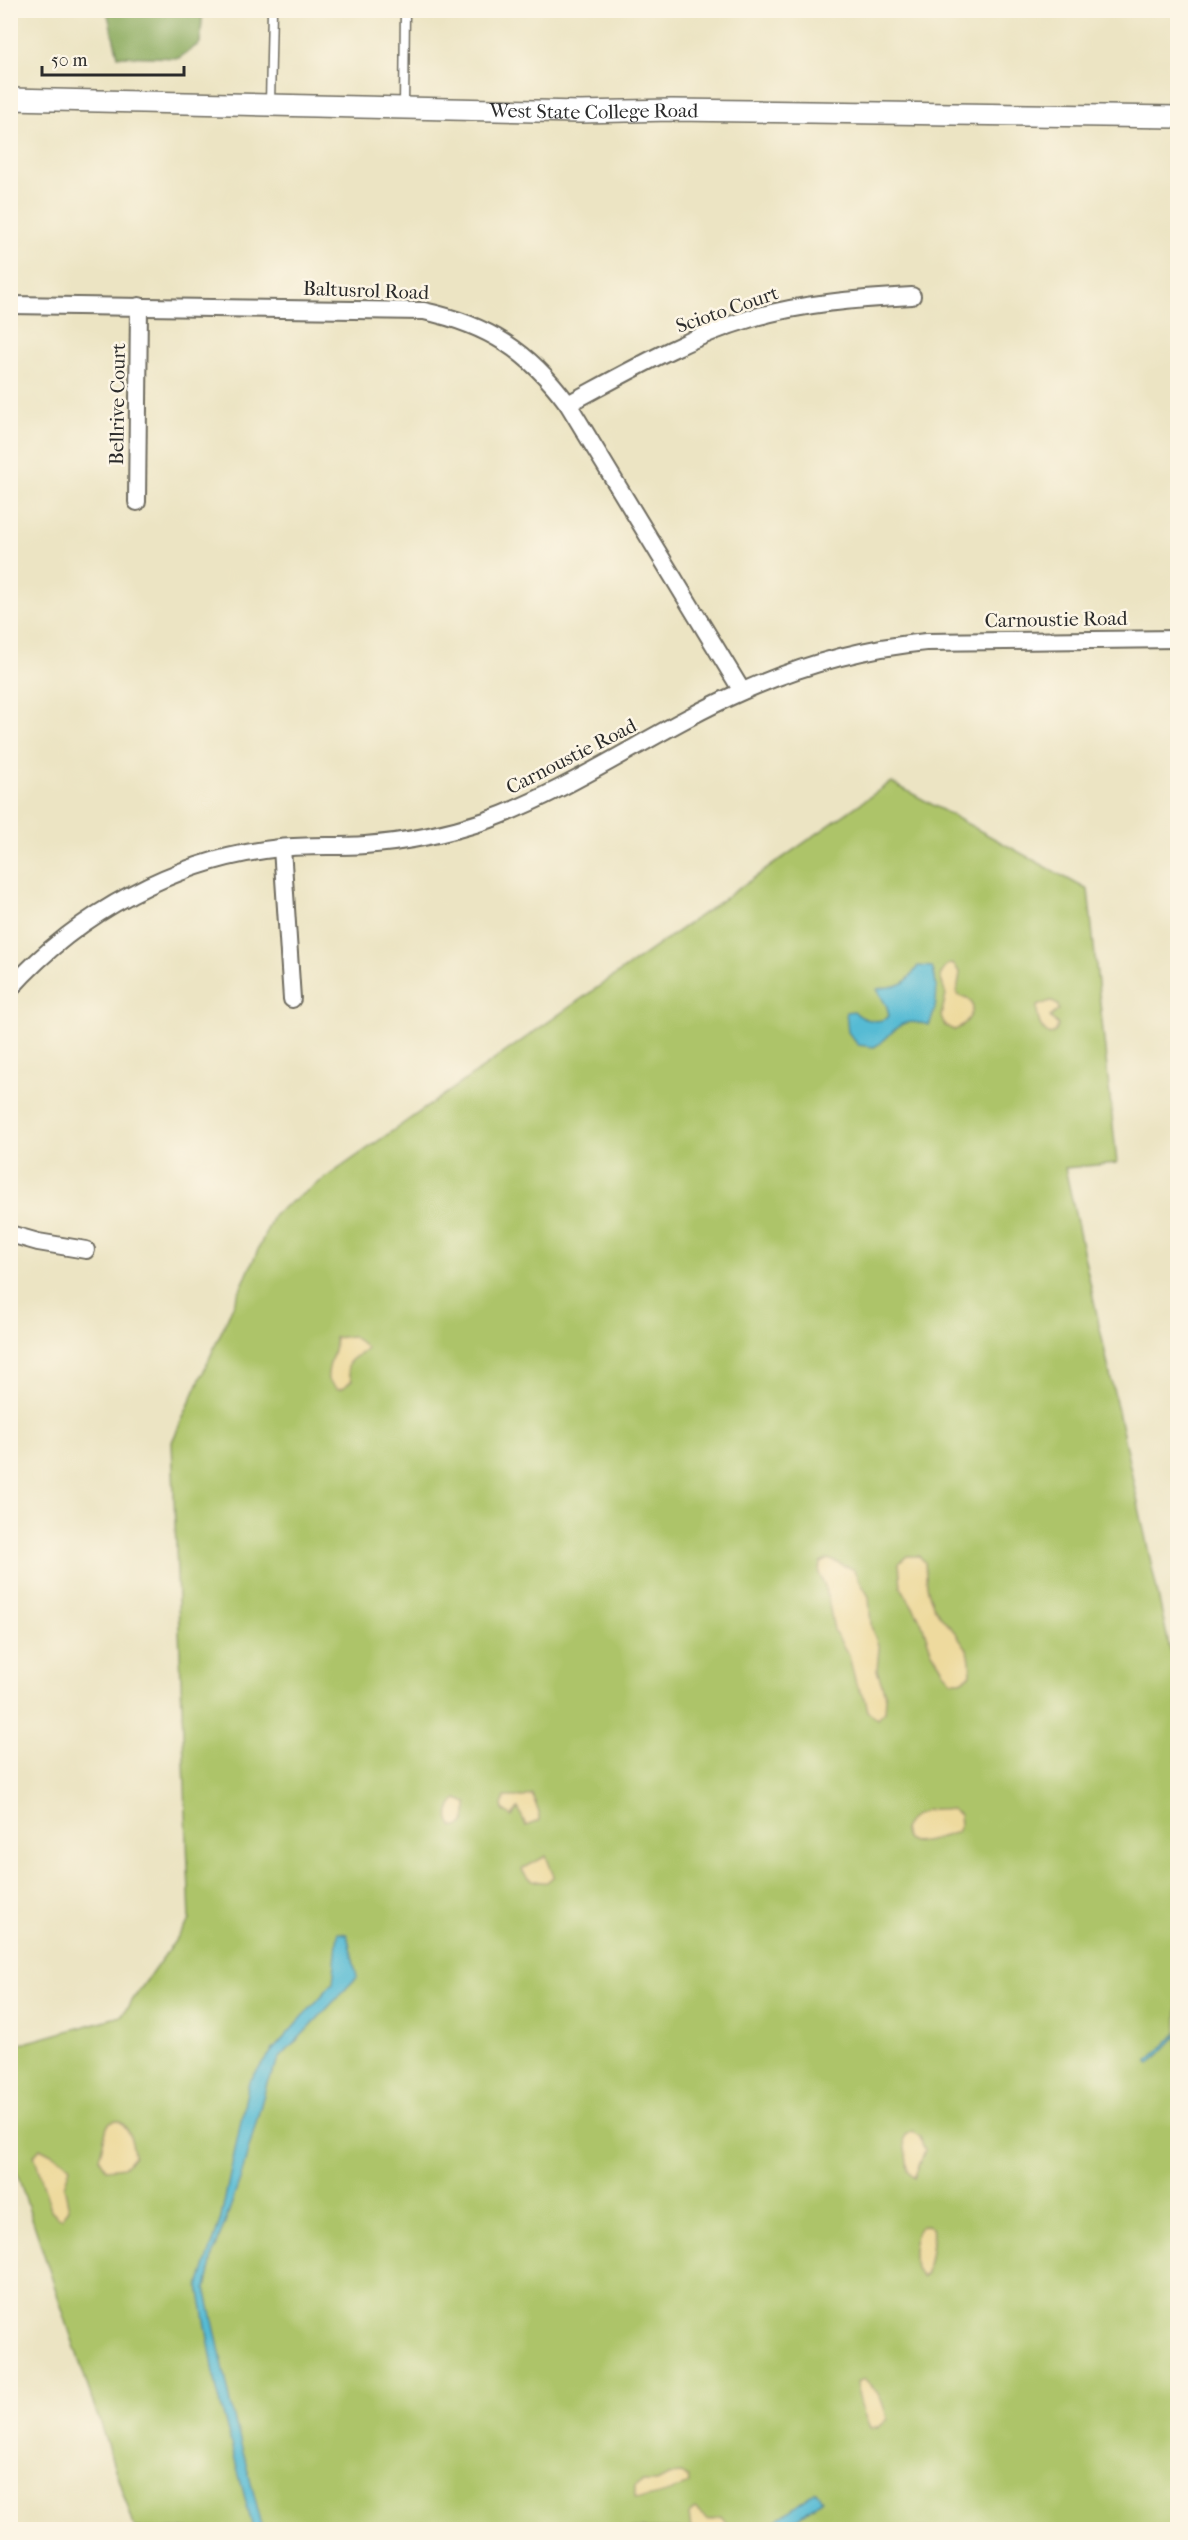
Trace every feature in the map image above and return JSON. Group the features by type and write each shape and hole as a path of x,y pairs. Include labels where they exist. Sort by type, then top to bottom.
{"street":[{"name":"West State College Road","path":"10,99 404,106 580,112 672,110 1178,117"},
{"name":"Scioto Court","path":"568,404 646,362 715,331 749,319 818,304 912,296"},
{"name":"Baltusrol Road","path":"10,305 424,311 477,326 504,340 530,359 552,382 568,404 742,691"},
{"name":"Bellrive Court","path":"137,502 139,306"},
{"name":"Carnoustie Road","path":"10,988 52,947 86,921 126,897 166,878 207,862 246,852 282,848 367,845 445,832 488,820 567,785 742,691 807,666 886,646 926,642 1178,639"},
{"path":"282,848 292,999"},
{"path":"10,1234 38,1242 86,1250"}],"lane":[{"path":"270,104 272,10"},
{"path":"404,106 405,10"}],"green space":[{"path":"107,11 203,11 200,43 179,58 118,56"},
{"path":"891,782 1088,890 1117,1163 1065,1168 1177,1682 1177,2529 135,2529 11,2155 10,2047 121,2016 190,1920 172,1442 274,1214"}],"sand":[{"path":"950,964 954,965 960,973 958,995 967,998 973,1007 970,1017 954,1030 945,1026 941,1016 946,995 940,976"},
{"path":"1050,1001 1058,1005 1059,1010 1050,1017 1058,1025 1056,1031 1050,1035 1040,1023 1037,1006"},
{"path":"352,1336 367,1348 350,1361 348,1368 352,1380 343,1388 338,1389 328,1380 335,1338"},
{"path":"907,1556 919,1556 925,1562 932,1603 968,1652 971,1675 961,1681 952,1681 945,1673 931,1650 921,1621 901,1587 899,1563"},
{"path":"828,1559 853,1569 869,1597 871,1626 879,1648 877,1670 886,1697 885,1711 877,1719 868,1711 865,1698 856,1684 849,1656 834,1630 826,1589 819,1573 820,1563"},
{"path":"532,1794 539,1813 539,1821 526,1826 518,1808 512,1817 503,1810 505,1797 524,1797"},
{"path":"457,1799 467,1803 467,1816 462,1825 453,1827 449,1820 449,1812"},
{"path":"936,1809 951,1809 959,1815 960,1825 957,1832 915,1842 904,1835 903,1829 907,1822 917,1814"},
{"path":"546,1856 554,1876 547,1882 532,1880 522,1869"},
{"path":"116,2120 127,2130 134,2156 124,2167 106,2169 99,2158 107,2127 110,2122"},
{"path":"912,2131 920,2137 925,2151 914,2178 908,2170 904,2140 905,2135"},
{"path":"40,2148 63,2160 70,2167 64,2186 69,2209 62,2218 51,2210 34,2155"},
{"path":"921,2226 932,2227 933,2237 927,2274 922,2277 913,2259 913,2245"},
{"path":"864,2379 877,2392 884,2407 887,2419 878,2427 870,2427 861,2405 857,2382"},
{"path":"681,2474 688,2477 689,2483 684,2486 654,2496 635,2497 635,2487 642,2482 657,2482 670,2475"},
{"path":"695,2509 708,2520 721,2517 728,2526 724,2529 691,2529 689,2514"}],"water":[{"path":"918,966 932,967 936,982 936,1004 929,1025 909,1022 897,1027 874,1047 858,1045 848,1032 846,1012 854,1011 861,1017 876,1021 885,1019 889,1016 887,1007 877,989 897,986 905,982"},
{"path":"338,1933 347,1934 357,1977 280,2058 267,2083 240,2180 214,2253 206,2288 235,2422 263,2529 253,2529 217,2390 199,2286 221,2218 249,2082 272,2051 333,1983"},
{"path":"1177,2033 1177,2036 1150,2064 1148,2061"},
{"path":"816,2491 822,2499 803,2514 781,2527 765,2529"}]}
